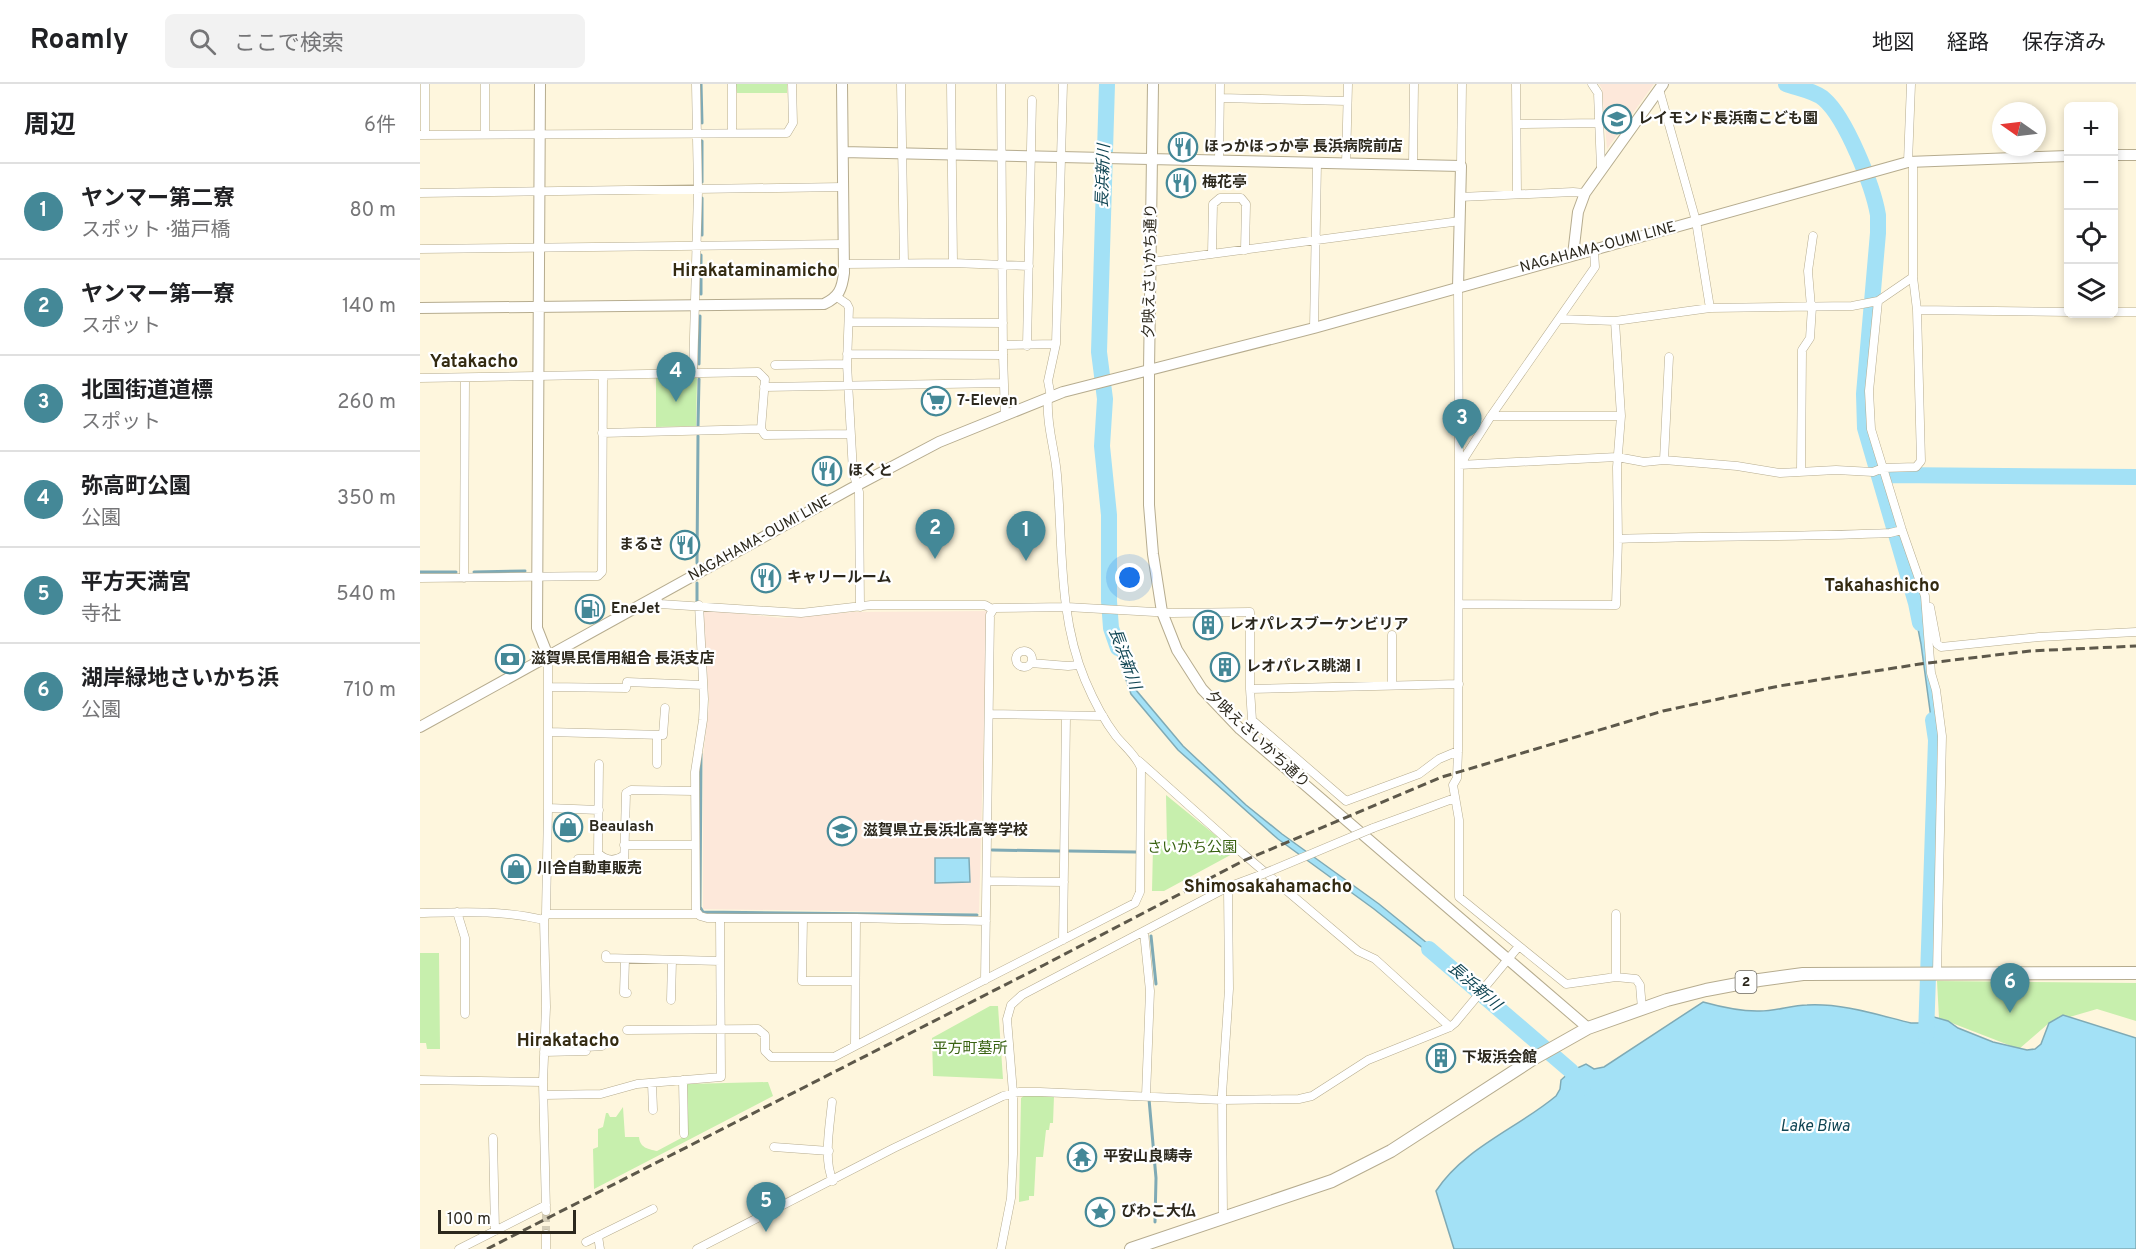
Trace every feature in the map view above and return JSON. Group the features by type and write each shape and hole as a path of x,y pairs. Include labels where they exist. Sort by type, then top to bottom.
{"main road":[{"name":"2","path":"1131,1249 1332,1181 1391,1151 1575,1034 1642,1009 1706,990 1803,974 2136,973"}],"street":[{"path":"425,84 422,135 787,133 793,123 792,84"},
{"path":"484,84 485,134"},
{"path":"459,1249 546,1208 543,1082 546,1007 548,656 537,628 540,84"},
{"path":"693,374 698,190 696,84"},
{"path":"732,84 732,133"},
{"path":"420,308 824,304 837,297 842,287 844,264 842,84"},
{"path":"901,84 904,263"},
{"path":"951,84 953,263"},
{"path":"1001,84 1005,415"},
{"path":"1063,84 1064,156 1056,344 1048,381 1048,429 1057,473 1072,637 1079,666 1103,716 1136,758 1241,852 1358,951 1375,959 1452,1025"},
{"name":"夕映えさいかち通り","path":"1154,84 1149,505 1153,554 1162,612 1177,650 1202,689 1240,729 1588,1028"},
{"path":"1219,161 1220,84"},
{"path":"1346,164 1348,84"},
{"path":"1413,165 1414,84"},
{"path":"1462,84 1458,287 1459,684 1457,778 1453,785 1459,820 1459,897 1566,984 1616,977 1636,979 1640,985 1642,1009"},
{"path":"1516,84 1517,194"},
{"path":"1592,84 1598,93 1601,168"},
{"path":"1459,464 1617,457 1644,462 1664,460 1737,466 1773,472 1881,473 1916,467 1921,461 1917,310 1913,278 1910,162 1911,84"},
{"path":"1573,255 1578,212 1585,193 1661,86"},
{"path":"1661,86 1696,221 1710,308"},
{"path":"1220,98 1347,101"},
{"path":"1027,346 1032,100"},
{"path":"1516,124 1600,123"},
{"path":"843,152 1461,166"},
{"path":"2118,155 2136,155"},
{"name":"NAGAHAMA-OUMI LINE","path":"420,728 939,442 1063,392 1314,328 1910,162 2064,156"},
{"path":"1314,328 1317,163"},
{"path":"420,194 843,188"},
{"path":"1460,197 1585,193"},
{"path":"1212,254 1213,204 1220,198 1241,198 1246,204 1245,250"},
{"path":"1151,262 1460,221"},
{"path":"1801,471 1802,350 1810,338 1812,307 1808,271 1813,236"},
{"path":"420,249 844,244"},
{"path":"1459,464 1595,267 1594,250"},
{"path":"844,264 953,263 1029,266"},
{"path":"1560,319 1615,321 1710,308 1852,306 1874,302 1913,278"},
{"path":"837,297 849,308 847,364 853,472 859,492 860,607"},
{"path":"1874,302 1869,391 1871,429 1881,473 1900,530 1932,611 1937,644 1941,647 2039,637 2136,632"},
{"path":"1917,310 2064,312"},
{"path":"2118,312 2136,312"},
{"path":"1459,604 1616,605 1617,457 1622,416 1615,321"},
{"path":"849,322 1003,323"},
{"path":"1004,345 1056,344"},
{"path":"848,354 1003,355"},
{"path":"1664,460 1669,357"},
{"path":"774,365 847,364"},
{"path":"420,378 758,372 765,380 760,429 765,435 850,434"},
{"path":"420,578 598,576 602,572 603,376"},
{"path":"464,578 465,378"},
{"path":"764,387 1004,384"},
{"path":"1491,416 1622,416"},
{"path":"602,433 760,429"},
{"path":"1618,538 1742,535 1814,537 1890,533 1900,530"},
{"path":"1925,596 1931,674 1936,690 1943,758 1932,973"},
{"path":"655,597 660,604 801,613 871,605 985,605 993,609"},
{"path":"698,914 695,905 694,791 703,720 699,605"},
{"path":"985,980 990,615 993,609 998,607 1250,612 1252,720 1347,801 1419,774 1439,759 1458,752"},
{"path":"1392,635 1392,684"},
{"path":"1031,663 1079,666"},
{"path":"548,687 626,688 627,682 703,686"},
{"path":"1250,688 1459,684"},
{"path":"548,732 663,735 665,733 665,708"},
{"path":"988,714 1103,716"},
{"path":"1063,940 1066,716"},
{"path":"657,735 657,764"},
{"path":"627,1030 758,1029 765,1035 765,1052 771,1056 834,1057 1135,903 1139,897 1141,771 1136,758"},
{"path":"599,764 598,853 607,859"},
{"path":"624,868 625,796 627,791 694,791"},
{"path":"1001,1249 1012,1192 1013,1093 1007,1019 1011,1005 1022,995 1228,887 1373,828 1455,798"},
{"path":"548,808 599,810"},
{"path":"624,845 695,845"},
{"path":"578,860 617,859 624,855"},
{"path":"987,881 1064,882"},
{"path":"1223,1218 1223,1053 1229,989 1228,887"},
{"path":"420,913 457,912 545,917 698,914 703,917 720,918 986,921"},
{"path":"457,912 465,938 465,1014"},
{"path":"1616,914 1616,977"},
{"path":"544,1095 601,1094 637,1084 721,1077 720,918"},
{"path":"803,918 802,981 855,981"},
{"path":"855,1047 856,918"},
{"path":"1144,932 1150,991 1146,1096"},
{"path":"697,1249 981,1105 1013,1093 1040,1092 1223,1100 1281,1100 1312,1096 1368,1060 1452,1025 1519,946"},
{"path":"606,955 606,958 625,959 720,961"},
{"path":"625,959 624,993 627,993"},
{"path":"671,1000 672,960"},
{"path":"544,1052 586,1051 586,1047 602,1046"},
{"path":"420,1080 543,1082"},
{"path":"683,1080 684,1134"},
{"path":"652,1083 652,1110"},
{"path":"832,1102 829,1173 833,1180"},
{"path":"493,1138 495,1232"},
{"path":"774,1147 829,1151"},
{"path":"585,1242 653,1209"},
{"path":"546,1234 546,1249"},
{"path":"598,1236 600,1249"}],"shaded area":[{"name":"レイモンド長浜南こども園","path":"1599,84 1654,84 1607,149 1602,89"},
{"name":"滋賀県立長浜北高等学校","path":"703,610 783,618 853,612 987,611 979,913 703,909 703,756 709,704"}],"green space":[{"path":"736,84 787,84 787,93 737,93"},
{"path":"656,378 697,378 696,426 656,427"},
{"name":"さいかち公園","path":"1166,795 1236,852 1164,891 1152,891 1153,847 1167,845"},
{"path":"420,953 439,953 440,1049 427,1049 426,1043 420,1043"},
{"path":"1937,981 2136,983 2136,1021 2097,1009 2049,1023 2019,1049 1939,1018"},
{"name":"平方町墓所","path":"990,1006 998,1006 1003,1079 933,1076 932,1038"},
{"path":"768,1082 773,1096 594,1189 593,1149 598,1147 598,1129 603,1127 606,1113 610,1117 616,1117 623,1107 625,1137 639,1137 643,1146 657,1151 687,1135 687,1084"},
{"path":"1025,1095 1054,1096 1053,1123 1050,1123 1049,1130 1046,1130 1043,1157 1036,1157 1034,1196 1029,1196 1029,1200 1019,1202 1021,1098"}],"water":[{"path":"1919,602 1927,644 1939,740 1934,740 1913,603"},
{"path":"1108,628 1114,628 1136,690 1183,746 1246,805 1379,904 1449,961 1444,965 1374,909 1278,839 1178,750 1131,694"},
{"path":"935,858 969,858 970,882 935,883"},
{"name":"Lake Biwa","path":"1703,1002 1750,1011 1801,1005 1833,1006 1860,1010 1911,1023 1921,1023 1927,1015 1948,1021 1958,1028 1993,1042 2027,1050 2035,1049 2041,1044 2049,1023 2063,1015 2136,1038 2136,1249 1454,1249 1436,1191 1461,1163 1476,1150 1556,1096 1561,1080 1571,1071 1586,1064 1594,1069 1604,1067"}],"waterway":[{"path":"701,84 702,123"},
{"name":"長浜新川","path":"1107,84 1099,352 1105,399 1102,446 1109,515 1109,601 1111,628 1118,648"},
{"path":"1786,84 1816,94 1832,108 1857,153 1875,202 1878,233 1864,394 1865,428 1920,623"},
{"path":"702,141 702,182"},
{"path":"702,198 702,235"},
{"path":"701,255 701,294"},
{"path":"699,364 700,316"},
{"path":"698,426 699,379"},
{"path":"697,563 698,436"},
{"path":"1881,480 1891,475 2136,477"},
{"path":"474,572 525,571"},
{"path":"420,572 456,572"},
{"path":"697,583 697,602"},
{"path":"1926,1036 1936,740 1933,720"},
{"path":"701,754 700,907 703,912 977,915"},
{"path":"992,850 1060,851"},
{"path":"1069,851 1136,852"},
{"path":"1151,936 1156,984"},
{"name":"長浜新川","path":"1429,949 1571,1071 1583,1088"},
{"path":"1149,1099 1156,1178 1155,1222"}],"tunnel":[{"path":"546,1211 546,1234"}],"railway":[{"path":"487,1249 1243,861 1442,777 1663,711 1779,686 1920,664 2030,651 2136,646"}],"place":[{"name":"レイモンド長浜南こども園","path":"1617,119"},
{"name":"ほっかほっか亭 長浜病院前店","path":"1183,147"},
{"name":"梅花亭","path":"1181,183"},
{"name":"7-Eleven","path":"936,401"},
{"name":"弥高町公園","path":"676,402"},
{"name":"北国街道道標","path":"1462,449"},
{"name":"ほくと","path":"827,471"},
{"name":"まるさ","path":"685,545"},
{"name":"ヤンマー第一寮","path":"935,559"},
{"name":"ヤンマー第二寮","path":"1026,561"},
{"name":"キャリールーム","path":"766,578"},
{"name":"EneJet","path":"590,609"},
{"name":"レオパレスブーケンビリア","path":"1208,625"},
{"name":"滋賀県民信用組合 長浜支店","path":"510,659"},
{"name":"レオパレス眺湖Ⅰ","path":"1225,667"},
{"name":"Beaulash","path":"568,827"},
{"name":"滋賀県立長浜北高等学校","path":"842,831"},
{"name":"川合自動車販売","path":"516,869"},
{"name":"湖岸緑地さいかち浜","path":"2010,1013"},
{"name":"下坂浜会館","path":"1441,1058"},
{"name":"平安山良畴寺","path":"1082,1157"},
{"name":"びわこ大仏","path":"1100,1212"},
{"name":"平方天満宮","path":"766,1232"}],"district":[{"name":"Hirakataminamicho","path":"755,271"},
{"name":"Yatakacho","path":"474,362"},
{"name":"Takahashicho","path":"1882,586"},
{"name":"Shimosakahamacho","path":"1268,887"},
{"name":"Hirakatacho","path":"568,1041"}]}
